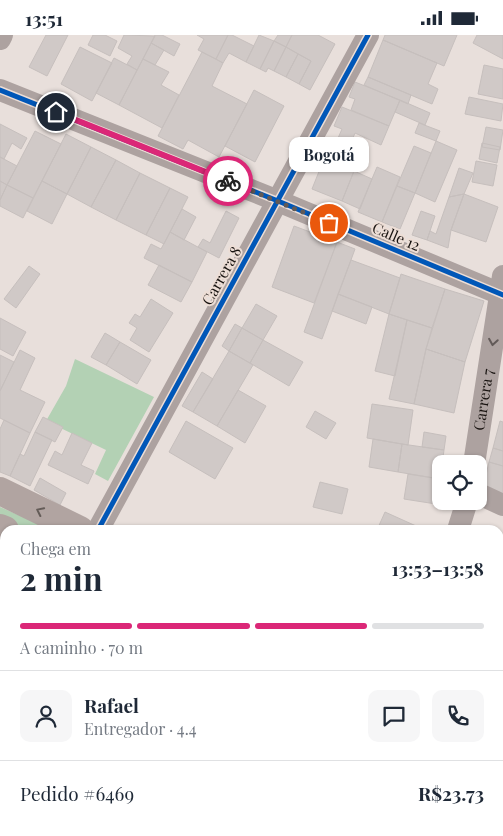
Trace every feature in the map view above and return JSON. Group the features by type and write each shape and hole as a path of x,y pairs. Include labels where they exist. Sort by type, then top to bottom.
{"main road":[{"path":"0,491 70,525"}],"street":[{"path":"0,39 2,35"},
{"name":"Carrera 8","path":"101,525 368,35"},
{"name":"Calle 12","path":"0,90 502,288"},
{"name":"Carrera 7","path":"475,455 502,288"},
{"path":"487,498 503,505"},
{"path":"460,525 464,510"}],"green space":[{"path":"75,359 154,397 108,481 95,474 106,450 46,421 66,386"},
{"path":"0,507 41,525 14,525 0,519"}],"building":[{"path":"46,35 68,35 47,76 29,67"},
{"path":"93,35 105,35 117,41 110,56 88,45"},
{"path":"124,35 155,36 137,70 127,64 132,56 118,48"},
{"path":"155,35 162,35 180,44 174,56 151,43"},
{"path":"197,35 228,35 216,59 198,50 204,39"},
{"path":"228,35 232,35 254,46 246,62 229,53 223,63 216,59"},
{"path":"259,35 274,41 260,69 246,62"},
{"path":"278,35 292,35 286,47 274,41"},
{"path":"292,35 318,35 335,44 310,90 299,84 311,61 286,47"},
{"path":"385,35 457,35 444,66 383,40"},
{"path":"477,35 503,35 503,59 473,43"},
{"path":"383,40 437,63 428,84 438,89 432,104 368,77"},
{"path":"274,41 286,47 274,71 268,68 266,72 260,69"},
{"path":"151,43 164,50 155,65 143,59"},
{"path":"80,47 112,63 92,101 61,84"},
{"path":"286,47 298,54 286,77 274,71"},
{"path":"202,52 223,63 212,86 247,104 219,157 188,140 183,149 158,136"},
{"path":"298,54 311,61 299,84 286,77"},
{"path":"114,58 137,70 119,105 96,93"},
{"path":"143,59 169,72 161,85 179,95 162,128 119,105"},
{"path":"484,65 503,69 503,99 478,94"},
{"path":"368,77 411,95 408,104 364,85"},
{"path":"355,82 400,100 389,126 351,110 355,99 349,97"},
{"path":"254,90 284,106 255,162 225,146"},
{"path":"469,97 503,104 501,121 465,114"},
{"path":"400,100 430,113 425,125 395,112"},
{"path":"342,107 389,126 381,145 355,133 348,150 335,145 342,129 334,126"},
{"path":"419,123 440,131 436,141 415,133"},
{"path":"0,124 27,138 21,149 12,143 4,159 0,157"},
{"path":"486,127 503,130 500,150 482,147"},
{"path":"35,131 61,144 33,198 7,185"},
{"path":"66,134 91,147 67,194 42,181"},
{"path":"436,141 457,150 435,202 415,193"},
{"path":"482,143 500,147 497,163 479,159"},
{"path":"414,146 431,153 415,193 397,186"},
{"path":"91,147 116,160 91,207 67,194"},
{"path":"0,157 17,166 7,185 0,181"},
{"path":"324,159 354,171 342,201 312,189"},
{"path":"116,160 140,173 116,220 91,207"},
{"path":"476,161 497,165 493,186 472,182"},
{"path":"377,167 400,177 382,222 358,212"},
{"path":"459,168 473,173 464,194 449,197"},
{"path":"354,171 372,179 360,209 342,201"},
{"path":"140,173 170,188 146,235 116,220"},
{"path":"0,181 7,185 0,200"},
{"path":"42,181 67,194 52,224 27,211"},
{"path":"7,185 33,198 23,218 0,206 0,200"},
{"path":"397,186 415,193 400,229 382,222"},
{"path":"170,188 188,197 164,244 146,235"},
{"path":"464,194 498,207 486,242 451,230"},
{"path":"464,194 451,230 448,248 427,240 430,231 436,234 449,197"},
{"path":"182,209 196,217 184,240 170,232"},
{"path":"226,211 239,218 219,258 198,247 203,239 210,243"},
{"path":"421,211 435,216 427,240 412,235"},
{"path":"294,226 337,242 314,303 272,287"},
{"path":"170,232 207,252 192,282 144,258 151,244 161,249"},
{"path":"337,242 355,249 322,339 304,332"},
{"path":"351,260 400,278 389,314 338,294"},
{"path":"159,265 192,282 181,302 148,285"},
{"path":"29,266 40,274 16,308 4,299"},
{"path":"401,274 445,289 432,328 389,314"},
{"path":"445,289 484,301 465,362 426,349"},
{"path":"338,294 372,307 366,324 332,311"},
{"path":"151,299 173,313 149,352 130,340 137,328 129,323 135,314 140,317"},
{"path":"256,304 277,316 263,340 242,328"},
{"path":"389,314 407,320 395,376 375,371"},
{"path":"0,318 26,332 13,356 0,349"},
{"path":"407,320 432,328 414,404 389,399"},
{"path":"235,324 242,328 229,351 222,346"},
{"path":"242,328 263,340 250,363 229,351"},
{"path":"105,333 120,342 106,365 91,357"},
{"path":"263,340 303,362 289,386 250,363"},
{"path":"120,342 151,360 137,384 106,365"},
{"path":"426,349 465,362 454,413 414,404"},
{"path":"20,350 35,358 20,390 45,402 30,433 0,418 0,391"},
{"path":"229,351 253,365 217,426 193,412"},
{"path":"0,355 14,362 0,391"},
{"path":"202,372 213,379 193,412 182,406"},
{"path":"238,390 266,406 245,443 217,426"},
{"path":"372,404 413,410 408,445 367,438"},
{"path":"315,411 336,423 326,439 306,427"},
{"path":"43,417 63,427 55,442 35,432"},
{"path":"4,420 30,433 10,476 0,472 0,429"},
{"path":"186,421 233,448 215,479 169,452"},
{"path":"500,421 503,422 503,451 493,448"},
{"path":"35,432 52,440 30,486 10,476 20,454 24,456"},
{"path":"424,432 446,436 444,450 422,447"},
{"path":"72,433 92,443 81,465 94,471 88,484 48,465 55,451 62,455"},
{"path":"373,439 402,444 398,472 369,467"},
{"path":"402,444 444,450 443,455 432,455 432,478 398,472"},
{"path":"493,448 503,451 503,466 489,462"},
{"path":"489,462 503,466 503,494 487,489"},
{"path":"408,474 432,478 432,503 404,499"},
{"path":"40,478 66,493 60,505 34,490"},
{"path":"320,482 348,489 342,514 313,507"},
{"path":"385,512 414,525 379,525"}],"cycle path":[{"path":"101,525 368,35"},
{"path":"0,90 278,201 503,295"}],"way so far":[{"path":"228,181 329,223"}],"place":[{"name":"Bogotá","path":"329,223"}],"route":[{"path":"56,112 228,181"}]}
